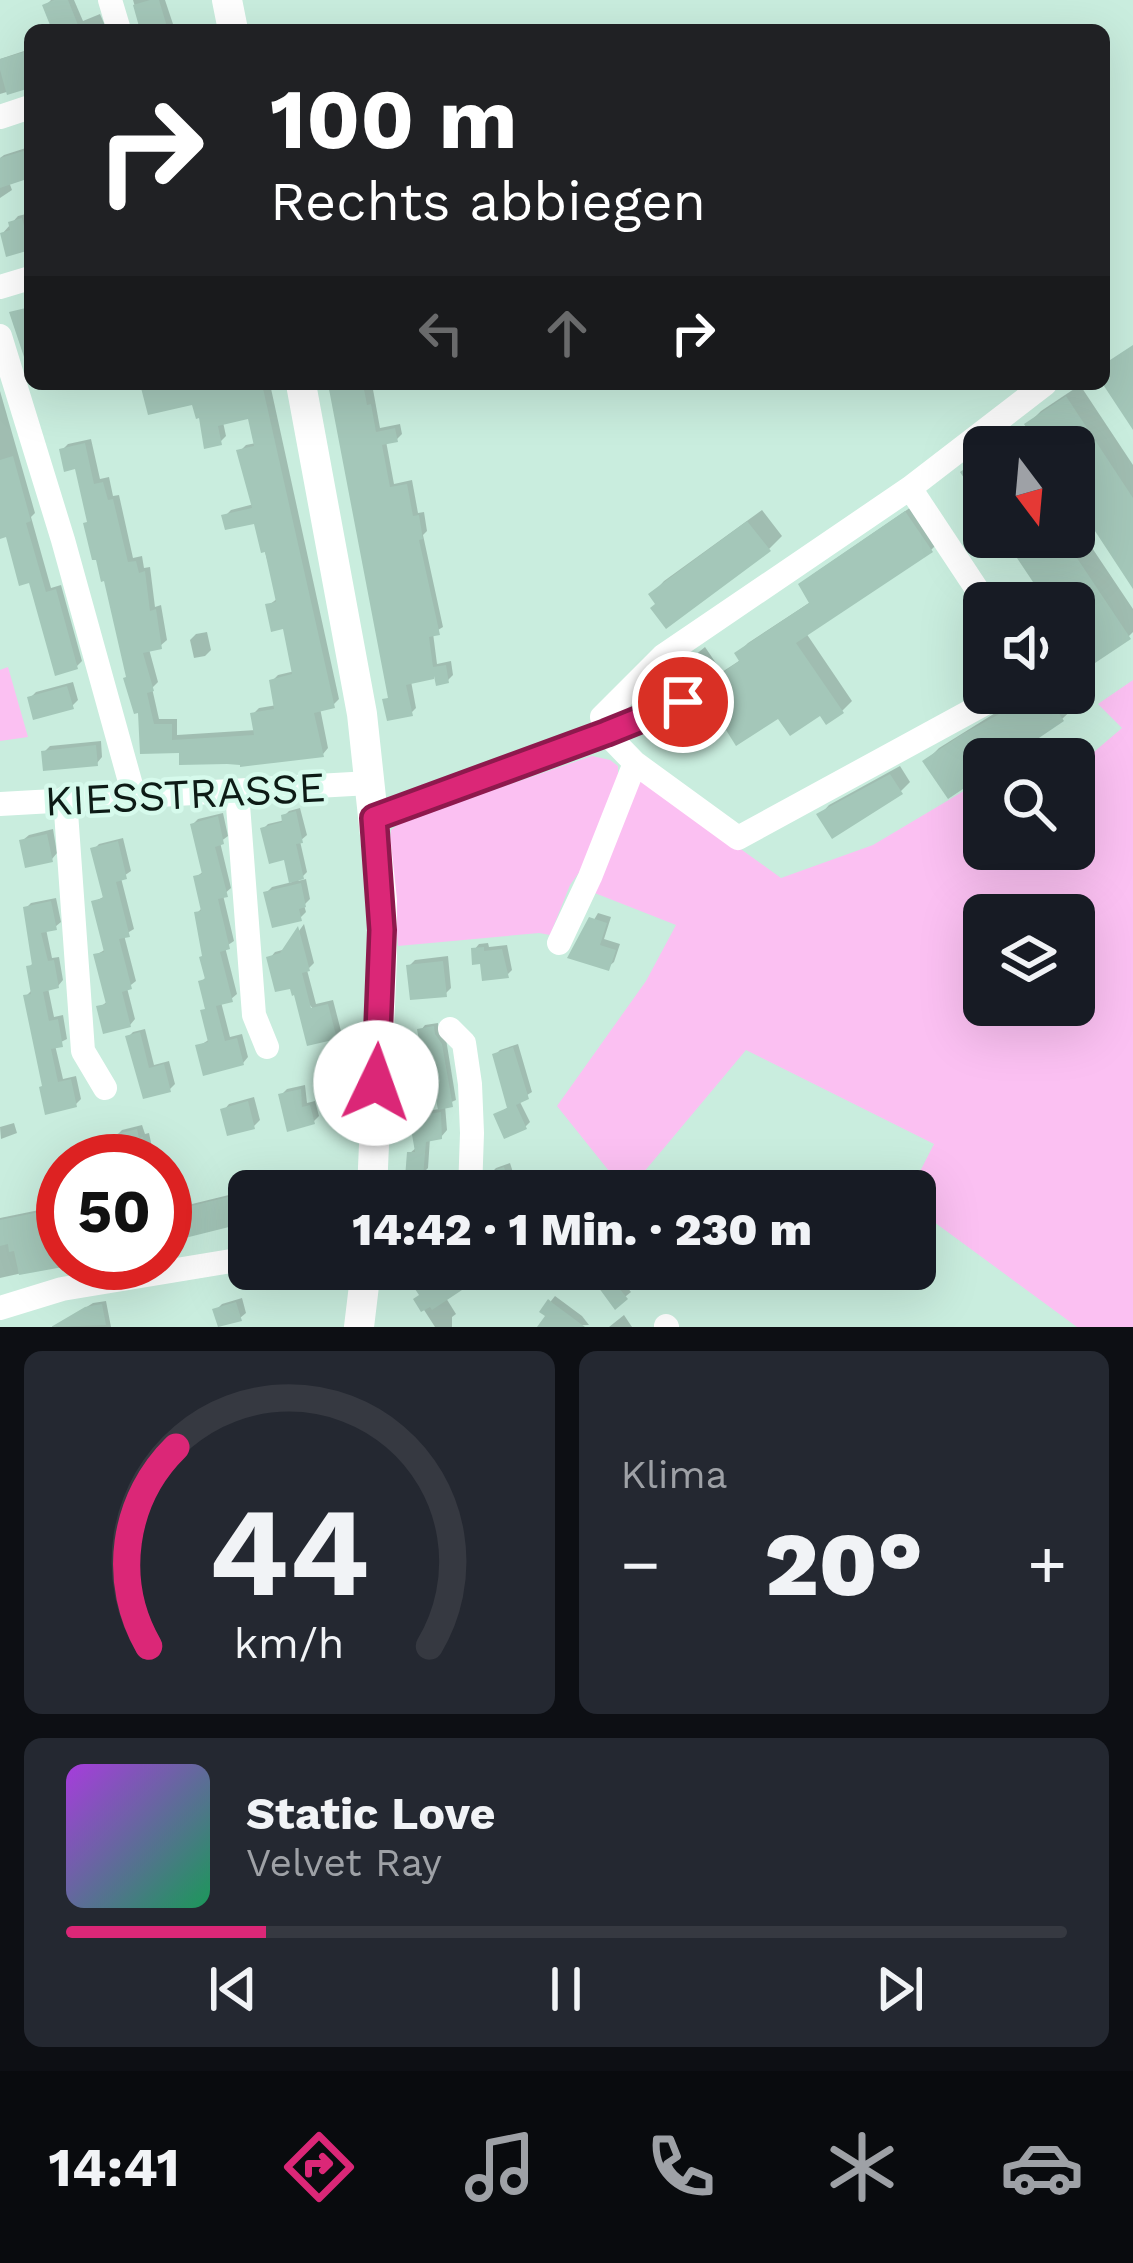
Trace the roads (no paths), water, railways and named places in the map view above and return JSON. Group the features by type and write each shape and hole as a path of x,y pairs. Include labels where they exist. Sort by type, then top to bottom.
{"main road":[{"path":"302,390 362,714 382,900 372,1170"},
{"path":"359,1327 363,1290"}],"street":[{"path":"0,336 20,369"},
{"path":"25,390 134,796"},
{"path":"965,714 738,838 635,763 606,733 602,717 663,656 910,488 1037,390"},
{"path":"910,488 972,582"},
{"path":"374,818 683,702"},
{"path":"559,943 635,763"},
{"name":"KIESSTRASSE","path":"0,804 370,783"},
{"path":"237,791 254,1015 267,1048"},
{"path":"65,798 83,1051 105,1088"},
{"path":"450,1029 464,1042 470,1084 471,1170"},
{"path":"7,1314 62,1289 228,1261"}]}
